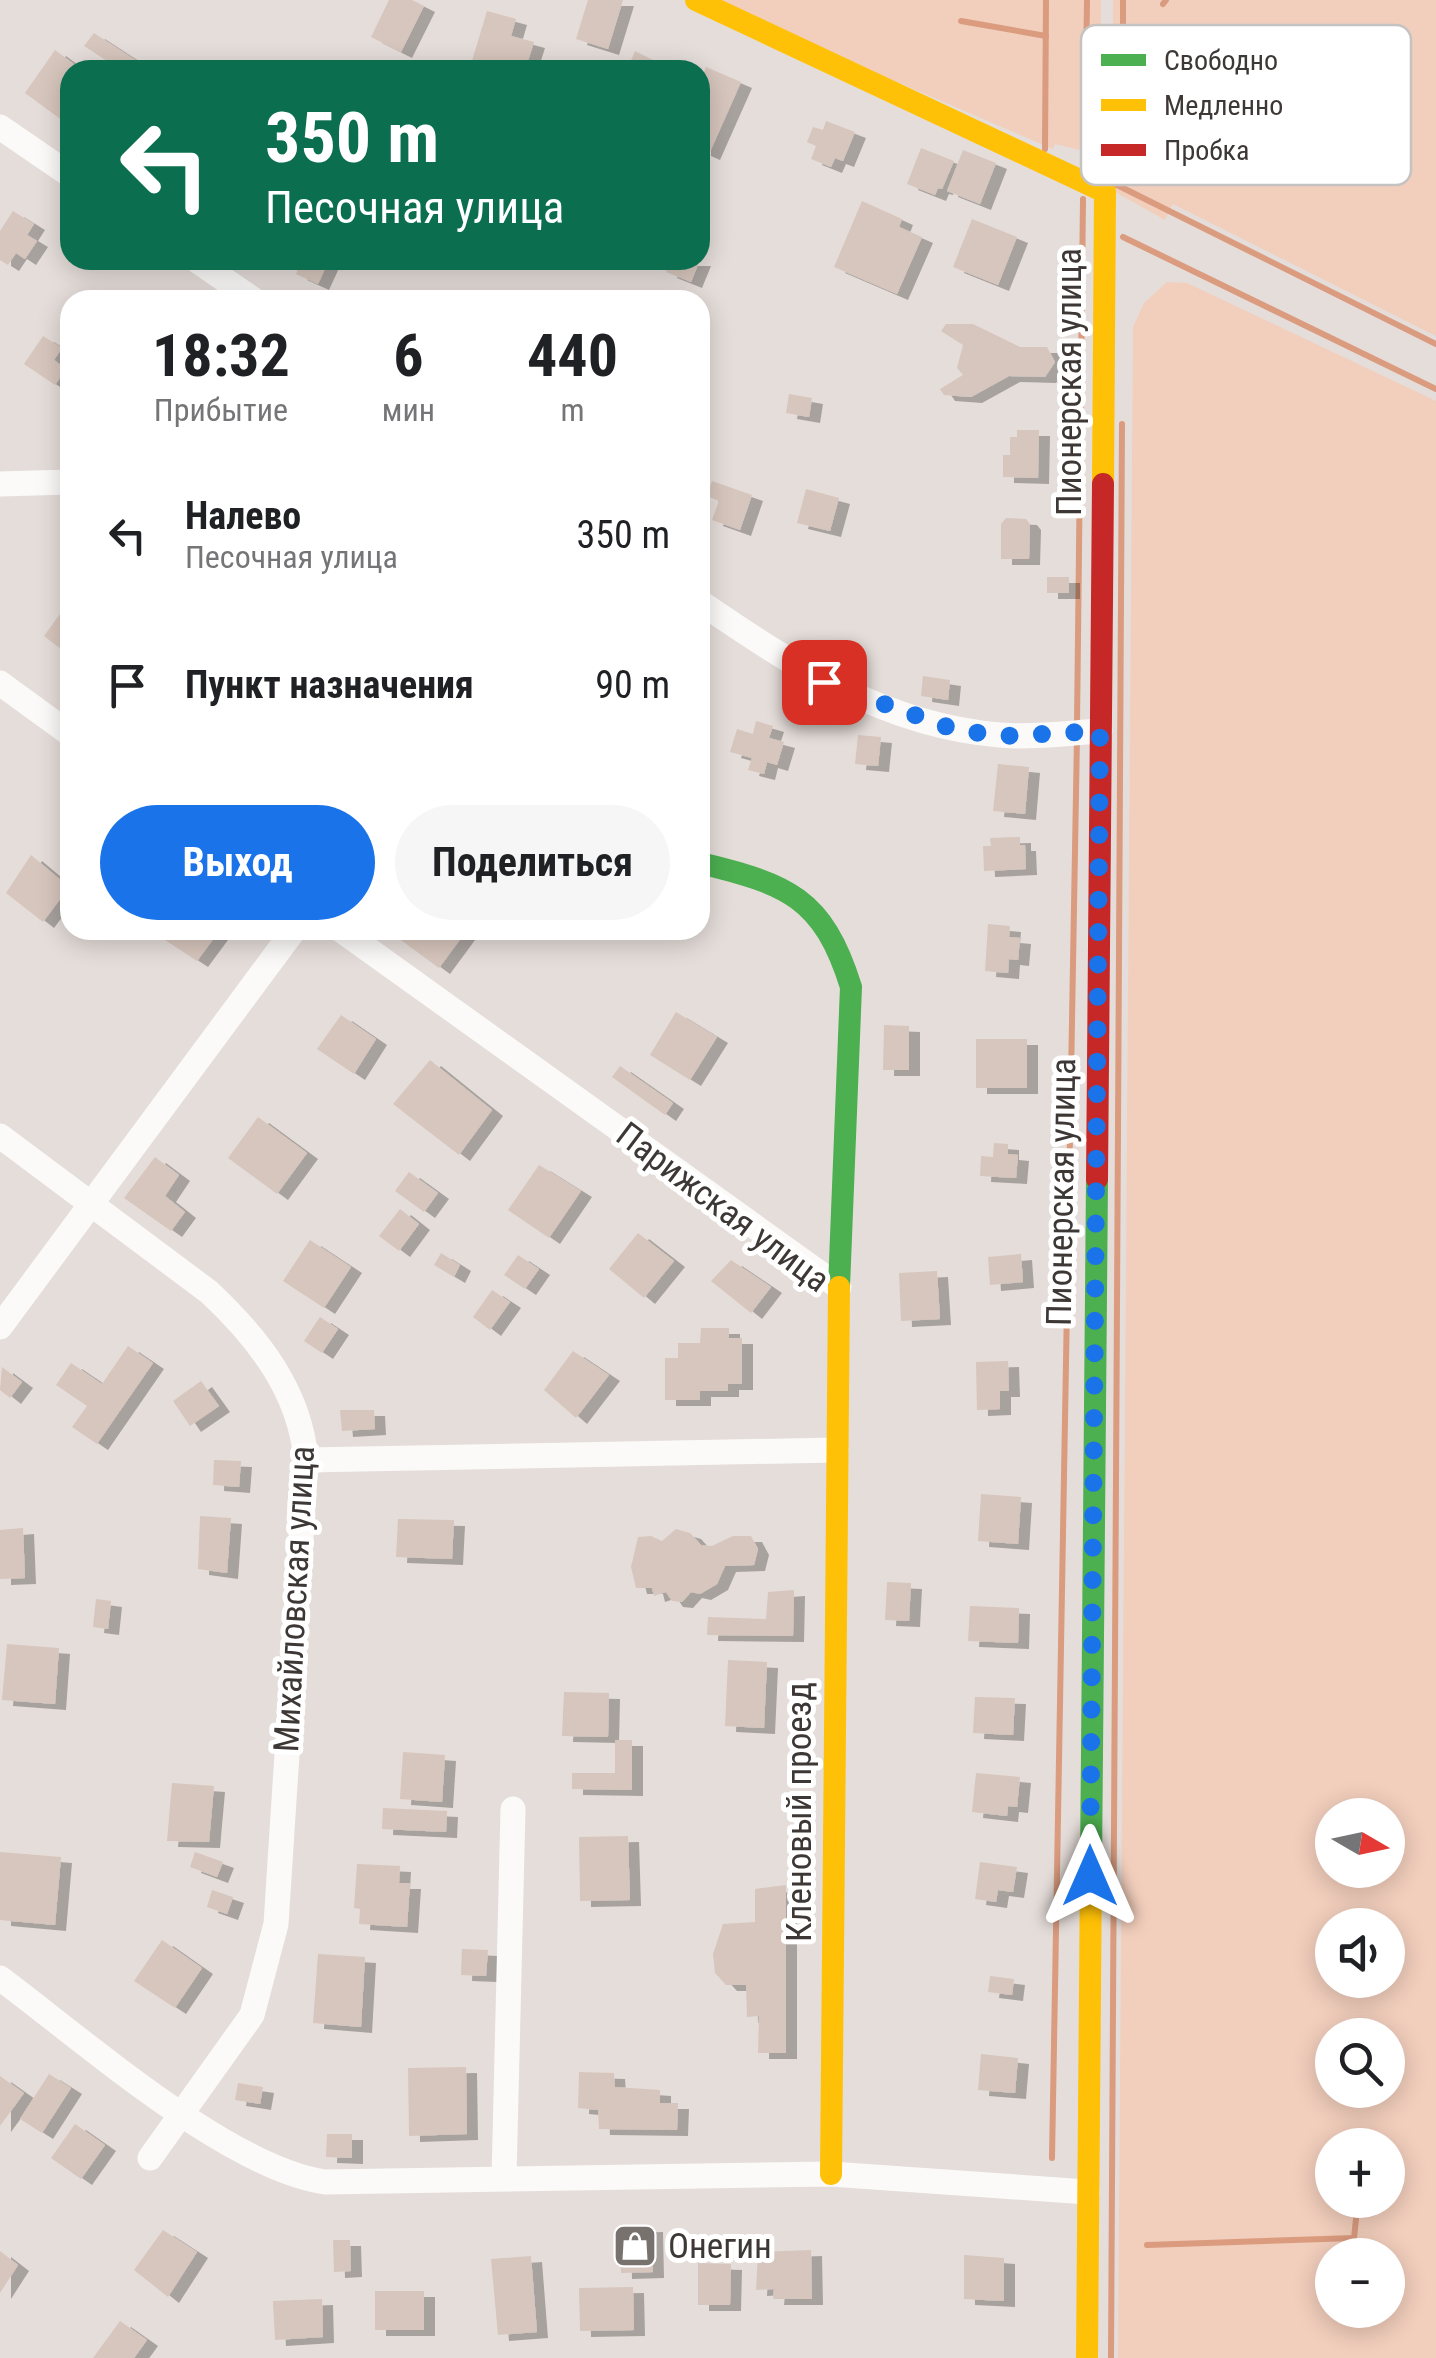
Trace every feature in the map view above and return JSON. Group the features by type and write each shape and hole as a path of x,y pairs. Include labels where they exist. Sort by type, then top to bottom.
{"street":[{"name":"Пионерская улица","path":"696,0 1081,180"},
{"path":"0,127 60,168"},
{"name":"Пионерская улица","path":"1087,2358 1106,192 1091,185"},
{"path":"210,270 240,290"},
{"path":"0,484 60,482"},
{"path":"710,609 803,672 910,716 1004,736 1100,731"},
{"path":"0,683 60,727"},
{"path":"710,866 780,882 806,900 842,953 851,988 839,1288"},
{"path":"0,1327 287,940"},
{"name":"Парижская улица","path":"355,940 839,1288 836,1450"},
{"name":"Михайловская улица","path":"0,1136 94,1204 236,1318 288,1388 303,1431 306,1460 270,1954 252,2015 150,2158"},
{"path":"306,1460 836,1450"},
{"name":"Кленовый проезд","path":"831,2174 836,1450"},
{"path":"504,2178 513,1808"},
{"path":"0,1978 183,2114 255,2159 301,2178 324,2182 831,2174 1087,2192"}],"shaded area":[{"path":"707,0 1101,0 1101,25 1081,25 1081,150 1055,144 1053,149"},
{"path":"1113,0 1436,0 1436,336 1173,204 1165,220 1112,188 1411,185 1411,25 1113,25"},
{"path":"1167,282 1187,283 1436,401 1436,2358 1118,2358 1133,327 1144,303"}],"building":[{"path":"389,0 412,0 424,6 401,52 371,37"},
{"path":"588,0 623,0 608,49 576,39"},
{"path":"487,11 516,19 511,36 534,42 528,60 472,60"},
{"path":"94,33 135,60 106,60 84,46"},
{"path":"55,50 68,60 60,60 60,119 25,93"},
{"path":"635,51 653,60 631,60"},
{"path":"710,69 741,82 710,152"},
{"path":"826,121 855,132 843,161 835,158 831,167 811,159 816,146 807,142 813,127 823,130"},
{"path":"921,148 954,161 942,189 938,188 935,195 907,184"},
{"path":"963,150 996,163 980,204 947,191"},
{"path":"862,201 902,219 899,227 922,237 897,294 834,267"},
{"path":"13,211 34,224 27,235 37,241 25,259 16,253 8,265 0,260 0,231"},
{"path":"972,219 1017,237 998,285 953,267"},
{"path":"298,270 324,270 318,284 296,274"},
{"path":"667,270 696,270 691,282"},
{"path":"946,324 973,324 1020,347 1047,347 1055,362 1045,377 1009,376 971,397 944,395 940,389 963,375 957,368 963,345 941,331"},
{"path":"43,336 60,347 54,360 60,364 60,378 55,385 24,364"},
{"path":"789,394 812,398 809,417 786,413"},
{"path":"1017,430 1039,430 1038,478 1003,477 1003,455 1010,455 1010,437 1017,437"},
{"path":"712,481 752,495 740,530 712,520 719,501 710,497"},
{"path":"806,489 839,498 830,531 797,523"},
{"path":"1006,518 1026,519 1030,524 1029,559 1001,559 1001,524"},
{"path":"1047,577 1069,577 1069,593 1047,593"},
{"path":"60,614 60,648 44,636"},
{"path":"923,676 950,680 948,700 921,696"},
{"path":"756,721 773,726 769,738 784,742 777,765 767,762 764,774 748,770 752,758 730,752 737,729 753,734"},
{"path":"858,735 881,737 878,766 855,764"},
{"path":"998,764 1029,767 1025,814 993,811"},
{"path":"1020,837 1020,845 1025,845 1026,869 984,871 983,846 991,846 990,838"},
{"path":"31,855 60,879 60,899 43,922 6,893"},
{"path":"988,924 1010,926 1009,937 1020,938 1018,960 1009,959 1008,973 985,971"},
{"path":"165,940 213,940 197,961"},
{"path":"401,940 460,940 439,968"},
{"path":"676,1012 717,1037 690,1080 650,1055"},
{"path":"341,1015 376,1039 354,1074 317,1049"},
{"path":"884,1025 909,1026 909,1070 883,1070"},
{"path":"976,1039 1027,1039 1027,1088 976,1088"},
{"path":"430,1060 492,1110 459,1155 393,1104"},
{"path":"620,1066 673,1103 665,1115 612,1077"},
{"path":"258,1117 307,1153 277,1194 228,1158"},
{"path":"994,1143 1008,1144 1008,1154 1018,1155 1016,1178 980,1176 981,1156 993,1157"},
{"path":"155,1157 179,1175 165,1196 185,1212 171,1231 124,1198"},
{"path":"539,1165 581,1191 549,1238 508,1210"},
{"path":"409,1172 438,1193 424,1212 395,1191"},
{"path":"400,1209 419,1224 399,1251 379,1236"},
{"path":"638,1233 674,1261 644,1298 609,1269"},
{"path":"310,1240 351,1267 324,1308 283,1281"},
{"path":"441,1253 460,1265 454,1277 434,1265"},
{"path":"1021,1254 1023,1282 990,1285 988,1257"},
{"path":"518,1255 539,1269 525,1289 504,1275"},
{"path":"731,1260 771,1287 751,1313 711,1281"},
{"path":"937,1271 940,1319 901,1321 899,1273"},
{"path":"492,1290 510,1302 490,1330 473,1317"},
{"path":"320,1317 338,1329 322,1353 304,1341"},
{"path":"701,1328 729,1328 729,1338 742,1338 742,1384 728,1384 728,1391 700,1391 700,1400 665,1400 665,1358 678,1358 678,1343 700,1343"},
{"path":"128,1346 153,1363 97,1444 72,1427 87,1406 56,1385 71,1363 102,1384"},
{"path":"573,1351 609,1375 576,1418 544,1390"},
{"path":"1008,1361 1009,1391 1000,1391 1000,1409 977,1410 976,1362"},
{"path":"2,1367 22,1382 10,1398 0,1390"},
{"path":"201,1381 219,1406 190,1426 173,1401"},
{"path":"340,1410 374,1410 375,1429 342,1431"},
{"path":"214,1460 241,1461 239,1487 213,1485"},
{"path":"981,1494 1021,1497 1018,1544 978,1541"},
{"path":"200,1516 231,1518 227,1573 198,1569"},
{"path":"398,1519 454,1520 452,1559 396,1557"},
{"path":"23,1528 25,1578 0,1579 0,1530"},
{"path":"676,1529 690,1533 701,1545 712,1546 733,1536 751,1536 758,1549 754,1565 725,1566 717,1584 700,1594 691,1592 682,1602 672,1601 666,1592 654,1596 652,1588 636,1588 631,1567 638,1537 651,1536 662,1541"},
{"path":"887,1582 911,1583 909,1621 885,1620"},
{"path":"794,1590 793,1636 707,1635 708,1617 766,1619 768,1592"},
{"path":"96,1599 111,1601 108,1629 93,1627"},
{"path":"970,1606 1019,1608 1018,1643 968,1641"},
{"path":"7,1644 59,1648 55,1704 2,1700"},
{"path":"728,1660 767,1662 764,1728 725,1726"},
{"path":"564,1692 609,1693 608,1737 562,1736"},
{"path":"975,1697 1015,1698 1013,1735 973,1733"},
{"path":"615,1740 632,1740 632,1790 572,1789 572,1773 615,1773"},
{"path":"403,1752 445,1755 442,1802 400,1799"},
{"path":"976,1773 1020,1777 1017,1807 1008,1806 1007,1816 972,1812"},
{"path":"172,1783 214,1786 209,1842 167,1841"},
{"path":"383,1808 447,1811 446,1832 382,1829"},
{"path":"628,1836 630,1900 580,1901 579,1837"},
{"path":"0,1852 61,1857 55,1925 0,1920"},
{"path":"195,1852 223,1862 217,1877 190,1867"},
{"path":"980,1862 1017,1867 1013,1892 998,1890 996,1902 975,1899"},
{"path":"357,1864 400,1866 399,1883 410,1883 407,1927 359,1924 360,1909 354,1908"},
{"path":"786,1885 786,2053 758,2053 759,2016 747,2017 746,1985 726,1985 715,1973 713,1954 723,1924 755,1922 755,1889"},
{"path":"212,1890 233,1897 227,1914 207,1907"},
{"path":"162,1940 202,1968 175,2008 134,1981"},
{"path":"462,1949 488,1950 486,1976 461,1975"},
{"path":"318,1954 365,1957 361,2027 313,2023"},
{"path":"990,1976 1014,1979 1012,1995 988,1992"},
{"path":"981,2054 1018,2058 1015,2093 978,2090"},
{"path":"466,2067 467,2134 409,2136 408,2068"},
{"path":"579,2072 614,2073 615,2087 660,2090 660,2103 678,2103 677,2130 599,2129 598,2110 578,2108"},
{"path":"49,2074 71,2088 42,2133 20,2119"},
{"path":"0,2076 24,2093 0,2126"},
{"path":"238,2083 263,2087 260,2104 235,2100"},
{"path":"75,2124 105,2145 81,2179 51,2158"},
{"path":"327,2134 352,2134 352,2158 326,2157"},
{"path":"652,2226 653,2272 621,2273 620,2227"},
{"path":"163,2230 197,2252 168,2297 134,2270"},
{"path":"333,2240 350,2240 351,2271 334,2272"},
{"path":"811,2250 812,2299 773,2299 774,2289 756,2290 758,2252"},
{"path":"0,2251 18,2265 0,2293"},
{"path":"964,2255 1004,2258 1004,2301 964,2299"},
{"path":"531,2256 537,2332 498,2335 491,2259"},
{"path":"698,2263 731,2264 730,2305 698,2305"},
{"path":"633,2287 634,2330 580,2331 579,2288"},
{"path":"375,2291 424,2291 424,2330 375,2330"},
{"path":"322,2299 323,2337 275,2340 273,2301"},
{"path":"120,2321 147,2340 134,2358 93,2358"}],"waterway":[{"path":"1045,149 1046,0"},
{"path":"1087,0 1087,25"},
{"path":"1123,0 1123,25"},
{"path":"1163,4 1166,0"},
{"path":"961,21 1046,36"},
{"path":"1117,185 1436,344"},
{"path":"1077,725 1083,199"},
{"path":"1123,237 1436,389"},
{"path":"1111,2358 1122,424"},
{"path":"1052,2158 1077,737"},
{"path":"1147,2245 1354,2238 1356,2218"}],"traffic: fast":[{"path":"710,866 756,879 798,899 828,933 851,987 839,1287"},
{"path":"1091,1866 1097,1179"}],"traffic: slow":[{"path":"696,0 1081,181"},
{"path":"1090,185 1105,192 1103,484"},
{"path":"831,2174 839,1287"},
{"path":"1087,2358 1091,1866"}],"traffic: jam":[{"path":"1097,1179 1103,484"}],"place":[{"name":"Онегин","path":"635,2246"}],"route":[{"path":"824,682 877,705 956,730 1004,736 1100,731 1090,1876"}]}
